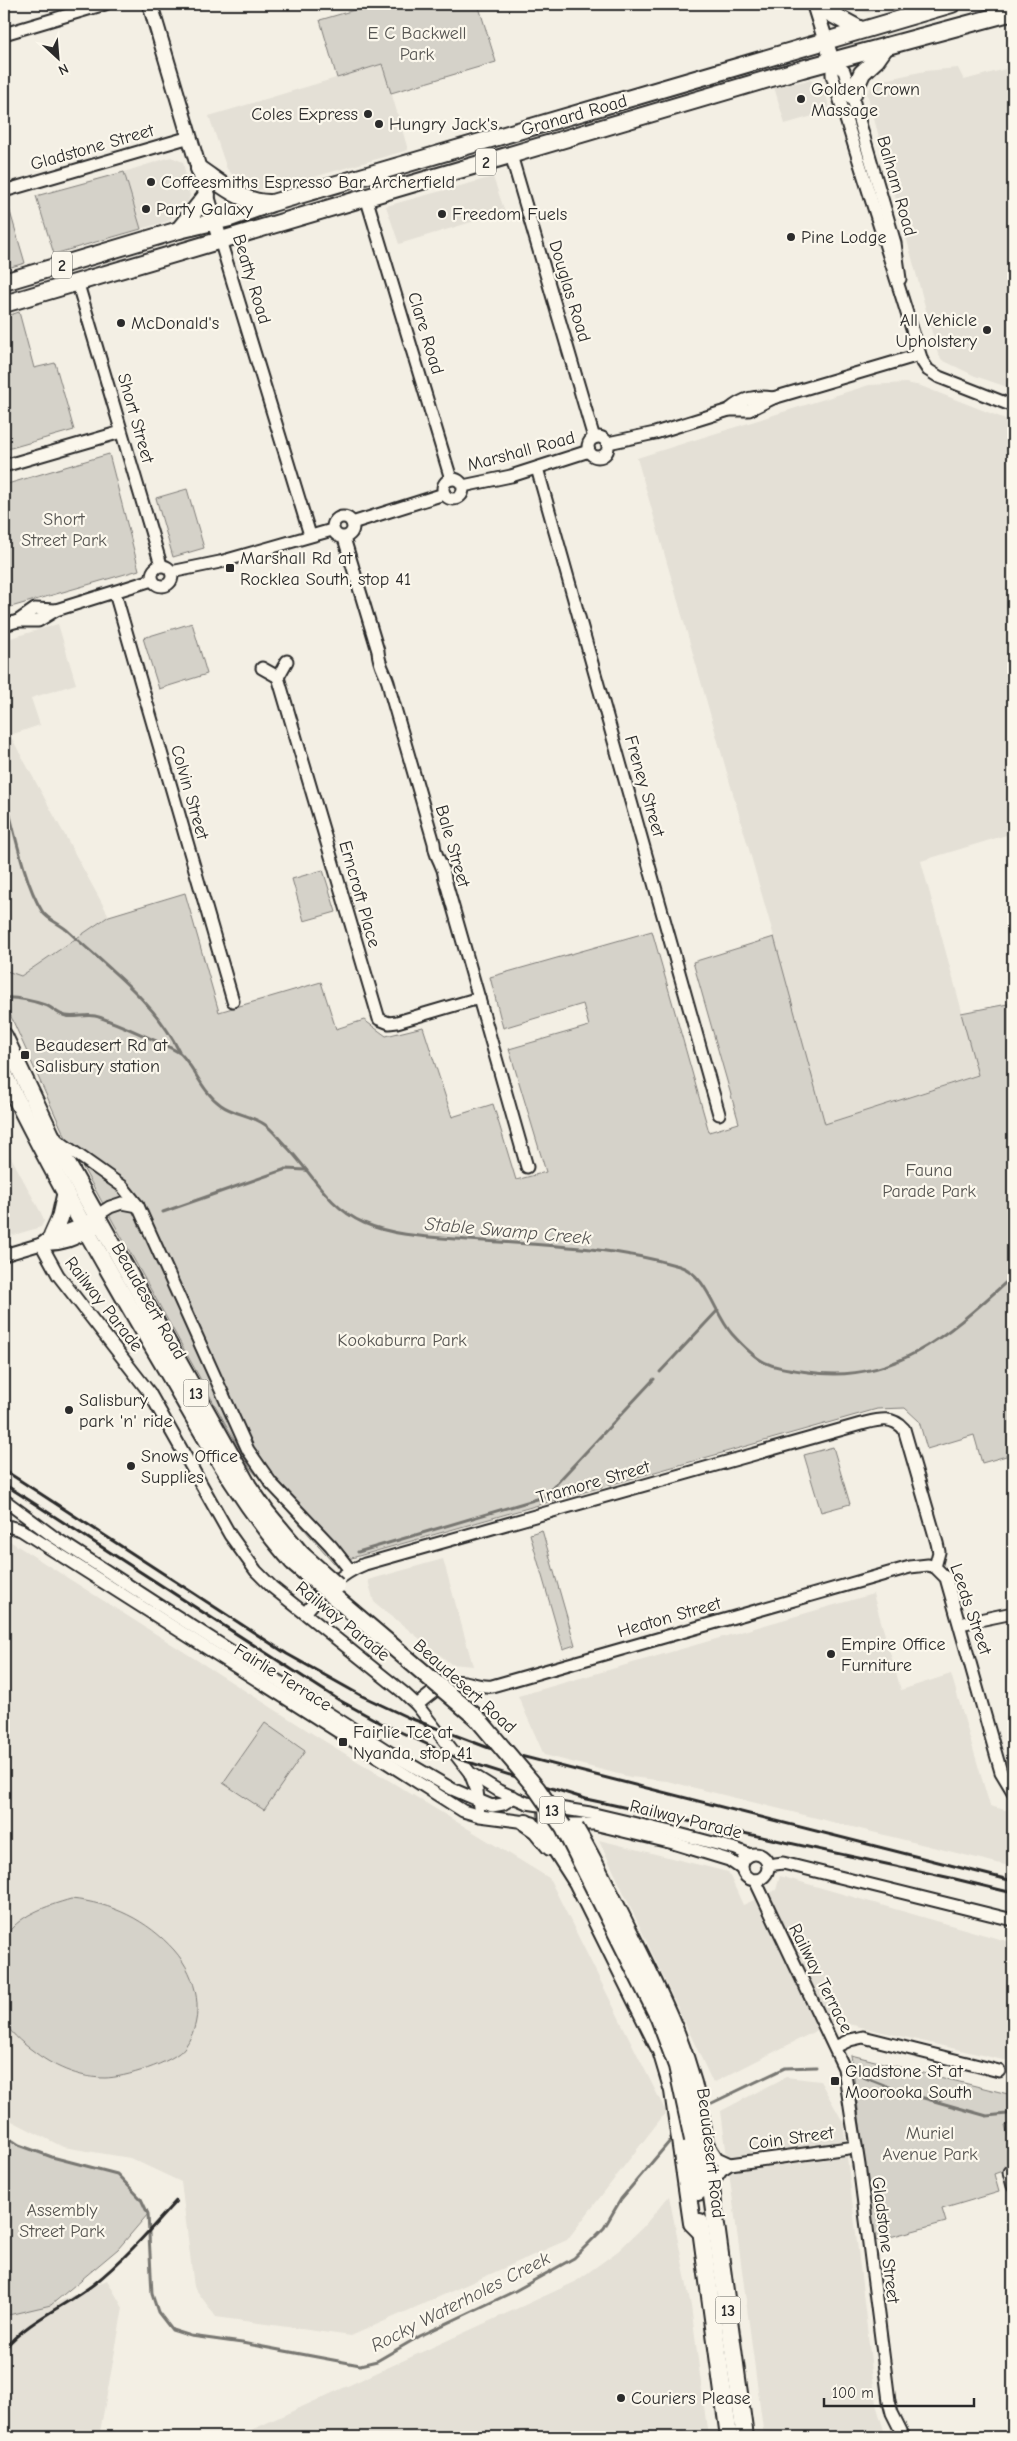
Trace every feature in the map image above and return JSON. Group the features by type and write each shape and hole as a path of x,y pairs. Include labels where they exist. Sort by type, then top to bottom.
{"highway":[{"path":"815,4 861,30"},
{"name":"Granard Road","path":"4,282 179,230 215,222 272,203 952,4"},
{"name":"Granard Road","path":"4,304 832,60 1013,12"},
{"path":"852,96 862,74 876,60 886,46"},
{"path":"199,169 236,196 249,201 272,203"},
{"path":"179,230 207,195"},
{"name":"Beaudesert Road","path":"4,1036 51,1134 248,1486 297,1558"},
{"name":"Beaudesert Road","path":"4,1074 65,1196 256,1519 297,1558 486,1713 515,1744 546,1782 594,1861 665,2005 686,2054 700,2137 711,2185 745,2437"},
{"path":"47,1240 60,1218 65,1196"},
{"path":"547,1806 552,1824 602,1920 600,1928"},
{"path":"526,1823 536,1830 552,1850 557,1853"},
{"path":"552,1824 550,1837 557,1853 577,1882 660,2051 673,2091 692,2223 700,2230"},
{"name":"Beaudesert Road","path":"700,2137 700,2230 729,2437"}],"main road":[{"name":"Beatty Road","path":"150,4 220,240"},
{"name":"Balham Road","path":"815,4 832,60"}],"street":[{"path":"4,34 105,4"},
{"name":"Balham Road","path":"832,60 844,72 895,243 901,298"},
{"name":"Balham Road","path":"832,60 832,75 919,355"},
{"name":"Gladstone Street","path":"4,192 190,137"},
{"name":"Douglas Road","path":"511,155 594,438"},
{"name":"Clare Road","path":"366,197 450,479"},
{"name":"Beatty Road","path":"220,240 310,536"},
{"name":"Short Street","path":"77,281 121,432 166,568"},
{"path":"608,444 729,410 744,400 755,396 773,398 919,355 924,366 939,377 1013,406"},
{"path":"4,466 121,432"},
{"path":"594,438 604,438 608,444 608,450 603,456 594,456 589,451 590,442 594,438"},
{"name":"Marshall Road","path":"463,486 537,468 589,451"},
{"name":"Freney Street","path":"537,468 719,1114"},
{"path":"450,479 460,481 463,486 464,493 456,500 449,499 444,494 443,487 450,479"},
{"path":"352,523 444,494"},
{"path":"344,517 352,523 352,532 344,538 338,537 332,530 333,523 338,518 344,517"},
{"path":"166,568 172,578 166,585 156,585 152,580 153,570 166,568 220,562 332,530"},
{"name":"Bale Street","path":"344,538 378,651 379,664 388,677 390,691 434,843 434,854 444,867 445,879 527,1167"},
{"path":"4,625 18,621 35,609 56,610 152,580"},
{"name":"Colvin Street","path":"115,593 232,1001"},
{"path":"262,668 278,677 287,661"},
{"name":"Erncroft Place","path":"278,677 379,1019 389,1024 480,998"},
{"name":"Beaudesert Road","path":"51,1134 122,1186 138,1206 248,1450 276,1490 331,1546 350,1570"},
{"path":"4,1255 84,1229 99,1220 110,1207 122,1203 138,1206"},
{"name":"Railway Parade","path":"47,1240 58,1275 149,1392 243,1554 272,1587 417,1705 470,1773 499,1792 514,1797 547,1806 590,1813 679,1834 736,1849 750,1855"},
{"name":"Tramore Street","path":"305,1613 325,1590 350,1570 870,1422 888,1418 897,1421 904,1429"},
{"name":"Leeds Street","path":"904,1429 937,1543 939,1552 935,1567 946,1578 1001,1772 1013,1792"},
{"name":"Fairlie Terrace","path":"4,1500 62,1542 340,1721 452,1789 479,1802 498,1806 514,1797"},
{"name":"Fairlie Terrace","path":"4,1525 20,1530 463,1811 480,1816 526,1823 552,1824"},
{"name":"Heaton Street","path":"417,1705 439,1687 450,1683 464,1682 481,1686 492,1686 910,1567 919,1565 935,1567"},
{"path":"960,1624 1013,1613"},
{"path":"1001,1772 1013,1769"},
{"path":"470,1773 479,1802 480,1816"},
{"name":"Railway Parade","path":"552,1824 594,1824 613,1828 729,1860 742,1869"},
{"path":"750,1855 761,1856 768,1866 765,1876 755,1880 745,1876 742,1869 744,1861 750,1855"},
{"path":"768,1866 783,1863 1013,1920"},
{"name":"Railway Terrace","path":"755,1880 835,2047 850,2040 863,2037 1000,2071"},
{"name":"Gladstone Street","path":"835,2047 844,2068 889,2401 892,2413 904,2437"},
{"name":"Coin Street","path":"700,2137 717,2158 730,2164"},
{"name":"Coin Street","path":"711,2185 721,2170 730,2164 856,2147"},
{"path":"1009,2172 1013,2186"}],"shaded area":[{"path":"841,4 903,4 869,13 850,9"},
{"path":"383,64 408,150 276,188 258,190 242,184 227,169 209,116"},
{"path":"1013,67 1013,389 975,376 942,360 938,354 867,93 874,82 925,71 958,68 964,80"},
{"path":"810,80 824,86 830,111 785,124 774,87"},
{"path":"171,157 183,162 190,196 186,206 168,221 141,229 124,172"},
{"path":"493,177 505,212 399,244 386,206"},
{"path":"906,383 921,386 1013,422 1013,833 921,861 979,1074 824,1124 774,937 637,458 869,385"},
{"path":"58,624 76,684 31,698 40,725 10,735 109,916 21,976 4,970 4,640"},
{"path":"4,1144 44,1221 41,1227 4,1238"},
{"path":"8,1540 321,1739 549,1878 666,2112 567,2240 351,2336 216,2317 194,2287 181,2182 130,2158 63,2147 4,2117 4,1541"},
{"path":"443,1559 473,1666 451,1664 374,1602 368,1580"},
{"path":"873,1594 901,1690 951,1674 990,1806 1013,1812 1013,1867 667,1781 630,1777 544,1755 518,1696"},
{"path":"599,1840 728,1872 743,1905 776,1890 780,1876 1013,1943 1012,2062 835,2021 713,2083"},
{"path":"786,2077 820,2081 843,2122 876,2404 886,2437 764,2437 721,2111"},
{"path":"669,2196 691,2306 708,2437 236,2437 575,2282 618,2251 643,2227"},
{"path":"107,2280 123,2308 99,2437 4,2437 4,2316 51,2305"}],"green space":[{"name":"E C Backwell Park","path":"375,4 478,4 496,62 391,93 382,64 337,78 320,20"},
{"path":"124,172 141,229 54,254 36,196"},
{"path":"8,205 25,263 4,269 4,206"},
{"path":"19,312 34,368 55,363 74,430 4,450 4,317"},
{"name":"Short Street Park","path":"109,454 139,570 4,609 4,485"},
{"path":"187,489 204,548 173,557 156,498"},
{"path":"192,623 207,674 159,689 143,638"},
{"path":"323,870 336,912 304,921 292,879"},
{"name":"Kookaburra Park","path":"185,893 219,1012 321,982 336,1029 364,1020 386,1036 423,1027 452,1117 493,1104 516,1180 546,1172 509,1049 589,1026 583,1004 503,1028 490,977 652,931 709,1132 739,1123 693,962 774,937 825,1124 978,1075 961,1013 1013,1003 1013,1454 982,1463 974,1435 927,1449 919,1421 905,1408 877,1409 334,1563 250,1468 62,1130 4,1001 4,970 21,976 109,916"},
{"path":"833,1447 850,1504 821,1512 804,1455"},
{"path":"542,1530 575,1645 563,1649 530,1534"},
{"path":"265,1723 305,1751 264,1810 223,1783"},
{"path":"71,1899 101,1904 140,1922 164,1939 189,1972 196,1997 196,2023 185,2047 170,2059 124,2075 105,2078 85,2076 66,2070 48,2061 24,2044 8,2028 3,2015 4,1939 17,1924 33,1913"},
{"name":"Muriel Avenue Park","path":"1013,2053 1013,2122 1005,2125 1013,2153 1013,2167 994,2174 999,2192 942,2209 946,2222 875,2241 851,2055 1008,2094"},
{"name":"Assembly Street Park","path":"4,2135 19,2145 52,2157 117,2174 141,2199 148,2214 118,2249 51,2305 4,2316"}],"waterway":[{"path":"4,792 24,870 42,911 47,917 66,929 130,987 158,1017 179,1051"},
{"name":"Stable Swamp Creek","path":"5,998 20,999 48,1006 66,1016 95,1016 140,1034 181,1054 214,1100 236,1113 253,1118 267,1126 294,1155 320,1188 340,1208 351,1216 376,1228 415,1236 601,1250 654,1259 679,1266 689,1271 704,1286 726,1326 750,1353 774,1366 808,1372 840,1374 869,1370 896,1362 921,1350 945,1334 1013,1276"},
{"path":"163,1212 286,1169 306,1170"},
{"path":"660,1372 718,1310"},
{"path":"358,1552 544,1497 654,1379"},
{"path":"712,2103 785,2068 816,2067"},
{"path":"861,2076 899,2091 987,2116 1007,2114 1013,2111"},
{"name":"Rocky Waterholes Creek","path":"4,2135 19,2145 52,2157 117,2174 141,2199 148,2214 152,2294 158,2312 172,2330 191,2336 242,2343 360,2365 377,2361 420,2336 515,2291 574,2258 604,2228 621,2199 670,2141"}],"railway":[{"path":"4,1470 287,1654 362,1696 407,1717 489,1748 1013,1881"},
{"path":"4,1484 339,1700 381,1723 459,1759 586,1799 1013,1893"},
{"path":"4,2349 24,2330 83,2292 105,2275 176,2201"}],"place":[{"name":"Golden Crown Massage","path":"801,99"},
{"name":"Coles Express","path":"368,114"},
{"name":"Hungry Jack's","path":"379,124"},
{"name":"Coffeesmiths Espresso Bar Archerfield","path":"151,182"},
{"name":"Party Galaxy","path":"146,209"},
{"name":"Freedom Fuels","path":"442,214"},
{"name":"Pine Lodge","path":"791,237"},
{"name":"McDonald's","path":"121,323"},
{"name":"All Vehicle Upholstery","path":"987,330"},
{"name":"Marshall Rd at Rocklea South, stop 41","path":"230,568"},
{"name":"Beaudesert Rd at Salisbury station","path":"25,1055"},
{"name":"Salisbury park 'n' ride","path":"69,1410"},
{"name":"Snows Office Supplies","path":"131,1466"},
{"name":"Empire Office Furniture","path":"831,1654"},
{"name":"Fairlie Tce at Nyanda, stop 41","path":"343,1742"},
{"name":"Gladstone St at Moorooka South","path":"835,2081"},
{"name":"Couriers Please","path":"621,2398"}],"park label":[{"name":"Fauna Parade Park","path":"929,1180"}]}
